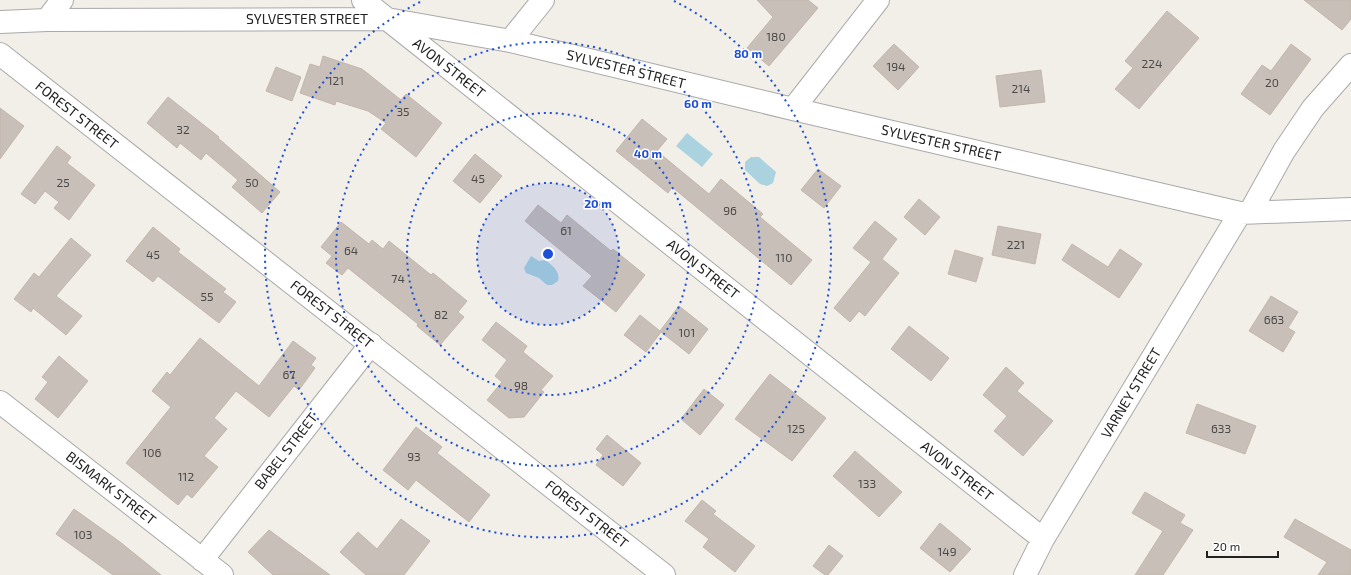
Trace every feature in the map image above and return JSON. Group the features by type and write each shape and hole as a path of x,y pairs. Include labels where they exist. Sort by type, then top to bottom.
{"street":[{"path":"47,20 62,0"},
{"name":"AVON STREET","path":"363,0 1043,539"},
{"path":"510,41 543,0"},
{"path":"793,109 878,0"},
{"name":"SYLVESTER STREET","path":"0,22 47,20 387,18 510,41 793,109 1245,213 1351,209"},
{"name":"FOREST STREET","path":"0,54 664,575"},
{"name":"VARNEY STREET","path":"1025,575 1043,539 1284,151 1312,108 1351,65"},
{"name":"BABEL STREET","path":"202,560 370,344"},
{"name":"BISMARK STREET","path":"0,402 222,575"}],"water":[{"path":"687,133 713,154 702,167 676,146"},
{"path":"751,157 759,157 776,172 773,183 767,186 760,184 745,170 745,162"},
{"path":"531,256 539,261 545,260 553,266 559,278 558,281 552,285 547,285 539,278 526,273 524,268"}],"building":[{"path":"757,0 808,0 818,8 769,66 747,48 773,17"},
{"path":"1304,0 1351,0 1351,19 1342,30"},
{"path":"1167,11 1199,38 1139,109 1115,89 1133,68 1125,61"},
{"path":"894,44 919,67 898,90 873,66"},
{"path":"1291,44 1311,59 1270,115 1241,94 1262,65 1271,71"},
{"path":"323,56 362,69 401,100 406,94 442,123 416,157 381,129 386,123 368,111 336,101 335,105 300,93 310,64 320,67"},
{"path":"276,67 301,77 292,101 266,91"},
{"path":"1041,70 1045,102 1000,107 996,76"},
{"path":"168,97 219,137 218,138 280,192 262,213 232,187 238,180 206,153 201,160 180,143 177,148 147,123"},
{"path":"0,108 24,126 0,159"},
{"path":"642,119 667,139 657,151 669,161 709,194 721,179 763,214 760,217 812,260 791,285 672,187 668,193 616,151"},
{"path":"57,146 71,157 67,163 95,185 69,220 54,208 59,202 45,191 35,204 21,194"},
{"path":"475,154 502,176 480,203 453,181"},
{"path":"818,169 841,186 824,208 801,190"},
{"path":"919,199 940,217 925,235 904,217"},
{"path":"538,205 561,223 567,215 611,251 613,249 645,275 616,312 583,286 592,276 525,221"},
{"path":"875,221 897,239 882,259 899,273 865,316 859,311 850,322 834,308 871,262 853,248"},
{"path":"341,222 369,244 372,240 383,249 389,241 431,275 433,273 467,301 458,312 464,317 440,345 417,326 418,324 348,268 342,275 326,263 332,256 321,247"},
{"path":"998,226 1041,234 1035,264 992,255"},
{"path":"153,227 180,249 178,252 226,289 223,292 236,302 219,323 158,276 153,282 126,261"},
{"path":"71,238 91,255 56,296 82,316 66,335 33,308 31,312 14,299 34,273 39,277"},
{"path":"1072,244 1108,267 1120,249 1142,264 1119,298 1062,260"},
{"path":"955,250 983,258 976,282 948,274"},
{"path":"1271,296 1298,312 1288,328 1295,332 1283,352 1249,331"},
{"path":"679,306 708,329 689,354 661,332 646,352 624,335 640,315 660,331"},
{"path":"496,322 527,346 523,352 553,376 541,390 544,392 524,417 509,418 487,400 502,382 495,376 507,360 482,340"},
{"path":"909,326 949,358 931,381 891,349"},
{"path":"200,338 259,386 293,341 316,358 311,365 315,368 299,390 294,386 269,417 236,391 214,418 227,429 204,456 218,467 192,498 187,494 178,505 126,463 171,407 152,391 167,372 170,375"},
{"path":"59,356 88,381 58,418 35,399 48,382 42,377"},
{"path":"1006,367 1024,383 1017,391 1053,421 1023,456 994,431 1007,416 983,395"},
{"path":"770,374 826,418 792,461 735,419"},
{"path":"704,389 724,405 700,435 681,419"},
{"path":"1197,404 1256,426 1245,454 1186,433"},
{"path":"416,427 442,447 437,453 490,495 469,522 416,480 408,490 383,470"},
{"path":"607,435 641,463 623,486 596,465 603,455 596,449"},
{"path":"855,451 902,492 879,517 833,476"},
{"path":"1145,492 1185,515 1180,523 1193,530 1163,575 1135,575 1163,531 1132,513"},
{"path":"702,500 716,511 713,514 755,546 735,572 703,547 709,539 685,521"},
{"path":"74,509 120,542 161,575 113,575 56,534"},
{"path":"401,519 430,541 404,575 366,575 340,552 358,532 377,549"},
{"path":"1295,519 1351,550 1351,575 1318,575 1327,562 1284,537"},
{"path":"940,523 971,549 950,572 920,548"},
{"path":"269,530 330,575 273,575 248,552"},
{"path":"829,545 843,556 828,575 825,575 813,566"}]}
